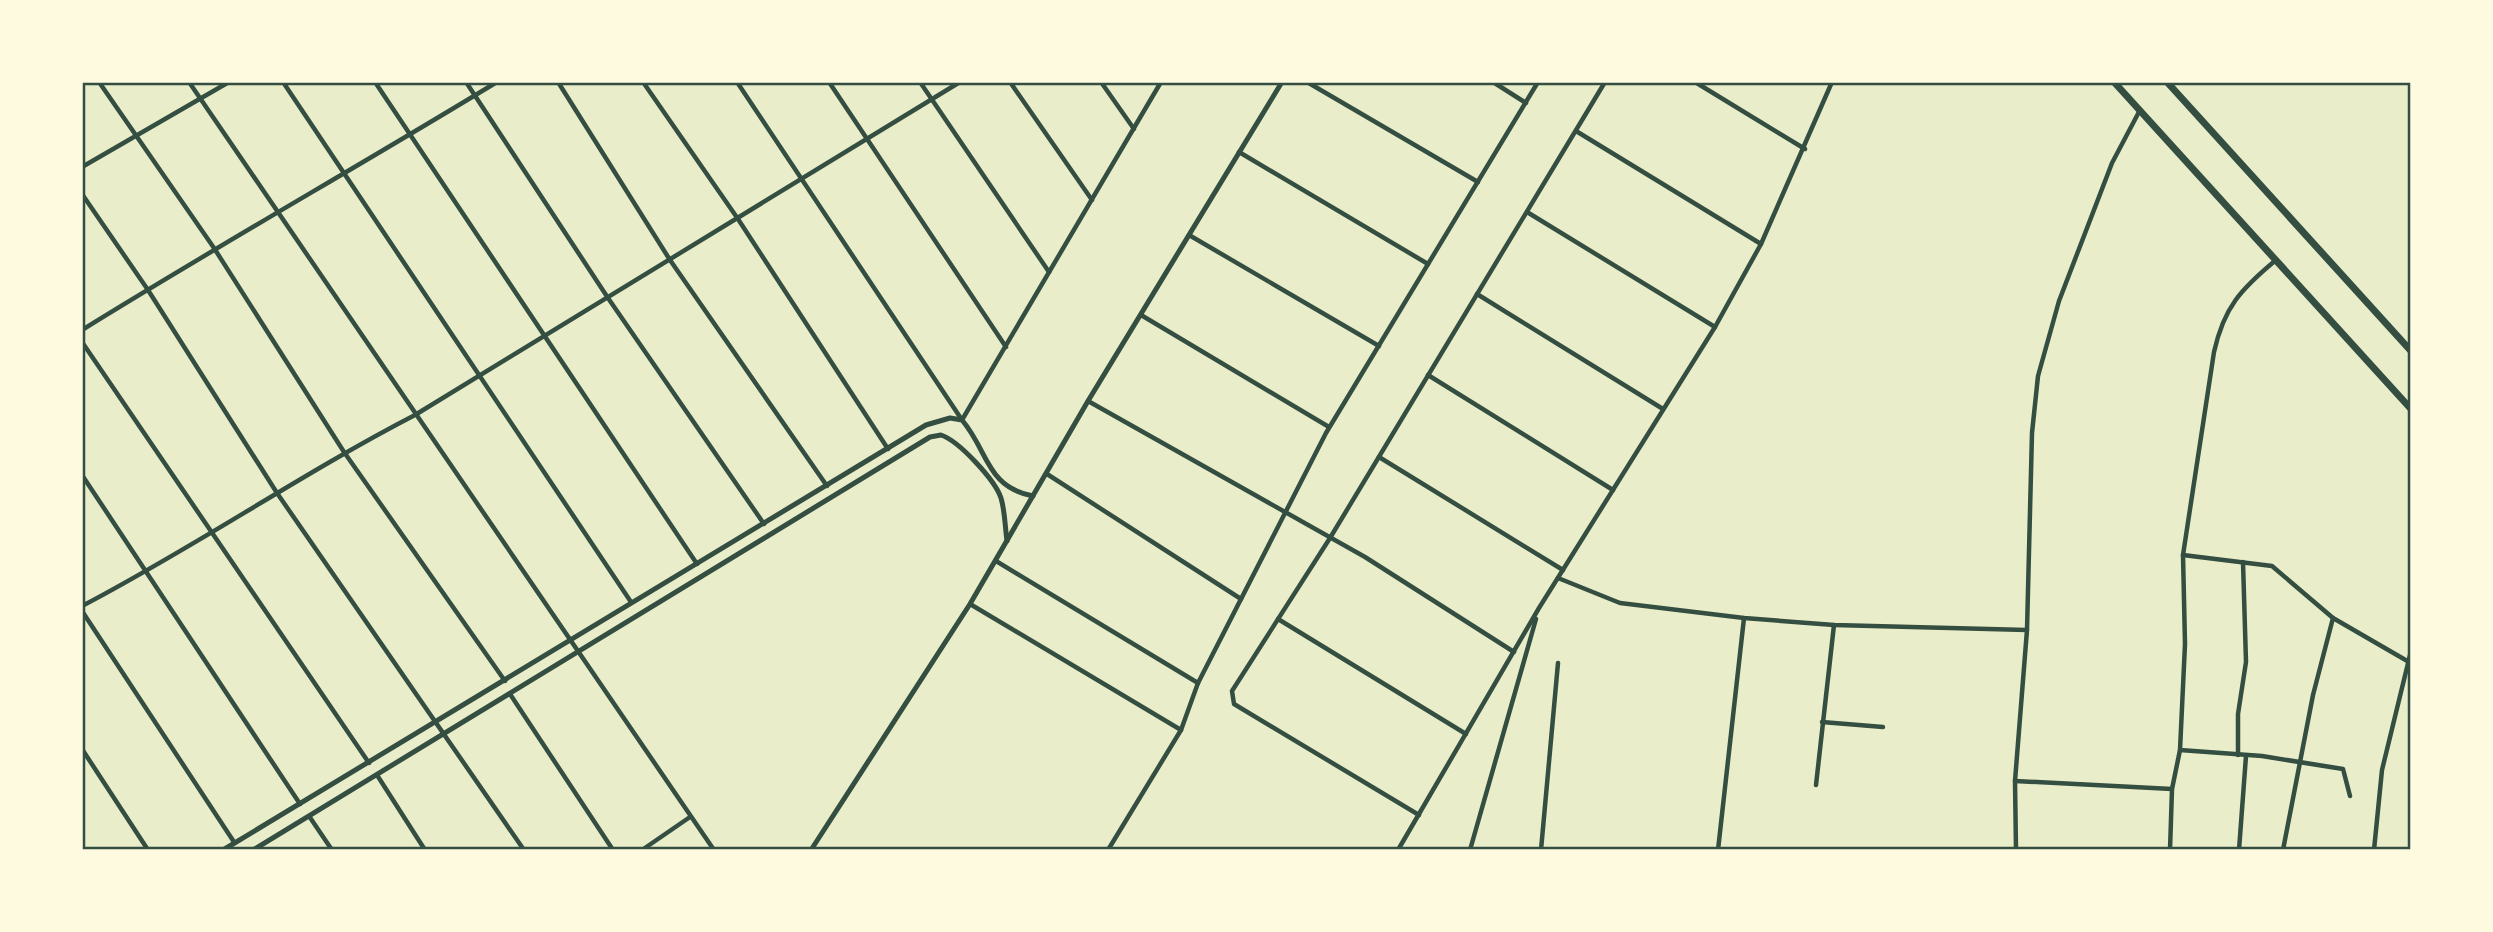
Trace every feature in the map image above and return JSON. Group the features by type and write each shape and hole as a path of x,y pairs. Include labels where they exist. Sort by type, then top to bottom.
{"highway":[{"path":"2114,82 2411,409"},
{"path":"2167,82 2411,351"}],"street":[{"path":"99,82 214,248 344,452 505,681"},
{"path":"189,82 714,850"},
{"path":"82,167 136,133 229,82"},
{"path":"283,82 631,602"},
{"path":"375,82 697,564"},
{"path":"466,82 608,298 764,524"},
{"path":"82,330 214,248 280,213 497,82"},
{"path":"558,82 670,261 827,486"},
{"path":"643,82 738,219 888,449"},
{"path":"737,82 962,420 999,481 1011,491 1033,496"},
{"path":"829,82 1006,347"},
{"path":"920,82 1049,273"},
{"path":"234,842 82,609 148,572 344,452 415,415 545,337 960,82"},
{"path":"1010,82 1092,200"},
{"path":"1101,82 1134,129"},
{"path":"962,420 1161,82"},
{"path":"811,850 970,604 1048,474 1088,401 1282,82"},
{"path":"1307,82 1478,182"},
{"path":"1493,82 1525,103"},
{"path":"1108,850 1181,730 1198,682 1329,427 1538,82"},
{"path":"1419,815 1234,704 1232,691 1330,538 1605,82"},
{"path":"1695,82 1805,149"},
{"path":"1398,850 1539,608 1715,327 1761,244 1805,149 1832,82"},
{"path":"2016,850 2015,781 2026,630 2032,433 2038,376 2059,300 2107,175 2140,110"},
{"path":"1576,131 1761,244"},
{"path":"1240,152 1428,264"},
{"path":"82,194 148,290 277,493 524,850"},
{"path":"1527,212 1715,327"},
{"path":"1189,235 1379,346"},
{"path":"2170,850 2172,789 2180,750 2185,644 2183,555 2220,324 2243,287 2276,260"},
{"path":"1477,294 1663,410"},
{"path":"1141,315 1329,427"},
{"path":"82,342 369,763"},
{"path":"1428,375 1614,489"},
{"path":"1088,401 1286,512 1514,652"},
{"path":"223,850 888,449 941,419 962,420"},
{"path":"253,850 936,435 947,436 956,442 996,488 1002,502 1007,541"},
{"path":"1379,457 1563,570"},
{"path":"1048,474 1241,599"},
{"path":"82,475 300,805"},
{"path":"2183,555 2272,566 2333,618 2409,662"},
{"path":"996,561 1198,682"},
{"path":"2238,755 2238,714 2246,662 2243,562"},
{"path":"1558,578 1620,603 1744,618 1834,625 2026,630"},
{"path":"970,604 1181,730"},
{"path":"1470,850 1539,608"},
{"path":"1718,850 1744,618"},
{"path":"2283,850 2299,764 2333,618"},
{"path":"1278,619 1466,734"},
{"path":"1816,785 1834,625"},
{"path":"2374,850 2382,770 2411,651"},
{"path":"1541,850 1558,663"},
{"path":"510,694 613,850"},
{"path":"1822,722 1883,727"},
{"path":"82,749 148,850"},
{"path":"2180,750 2343,769 2350,796"},
{"path":"2239,850 2246,756"},
{"path":"377,775 425,850"},
{"path":"2015,781 2172,789"},
{"path":"309,816 331,850"},
{"path":"642,850 690,817"}]}
